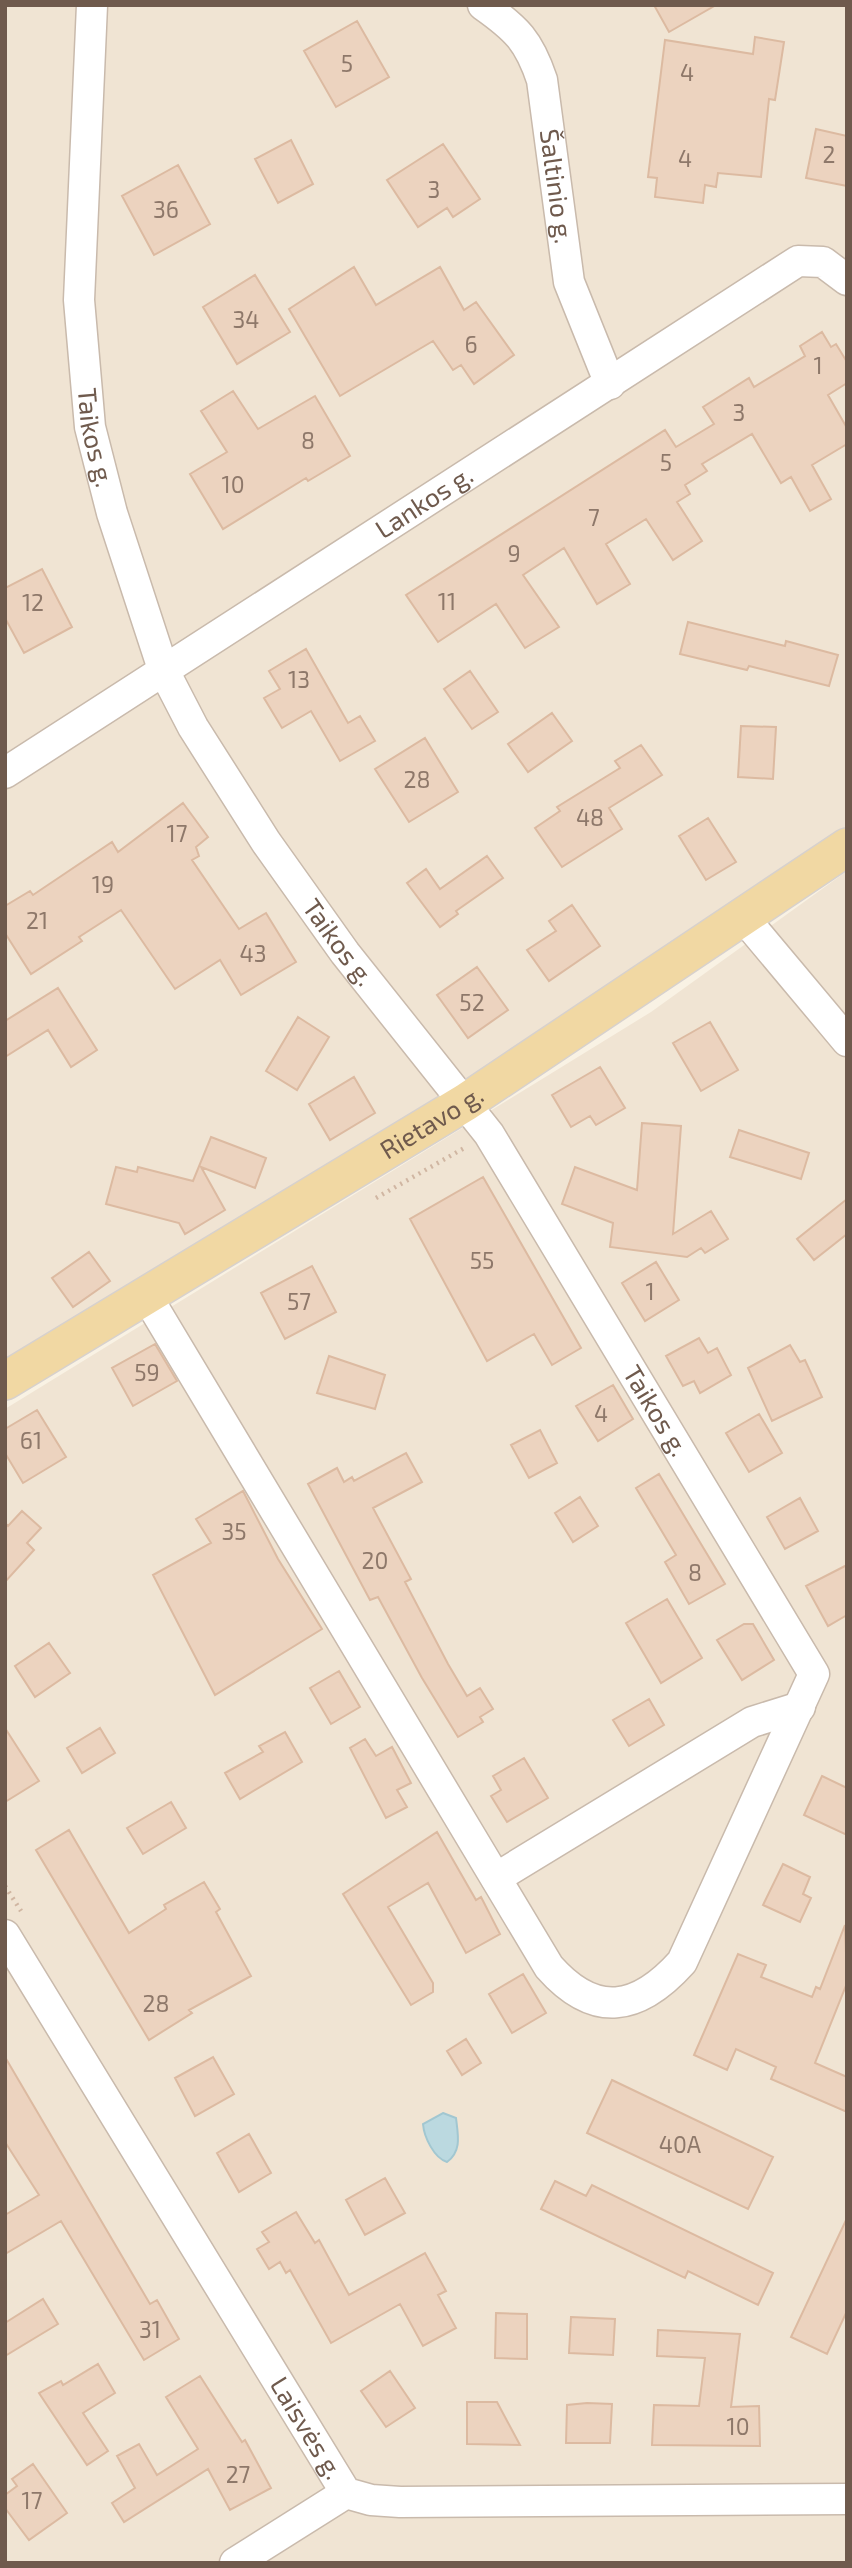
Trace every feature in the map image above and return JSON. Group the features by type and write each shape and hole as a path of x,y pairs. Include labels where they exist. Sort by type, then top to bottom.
{"main road":[{"name":"Rietavo g.","path":"5,1381 466,1102 847,847"}],"street":[{"name":"Taikos g.","path":"92,5 79,300 90,427 112,513 163,669 193,727 266,842 345,953 489,1134 814,1674 682,1962 662,1984 636,1998 613,2002 588,2000 566,1987 549,1967 146,1294"},
{"name":"Šaltinio g.","path":"483,5 515,27 532,49 542,80 569,282 610,384"},
{"name":"Lankos g.","path":"5,773 798,261 824,262 847,280"},
{"path":"744,918 847,1041"},
{"path":"496,1878 752,1722 800,1707"},
{"name":"Laisvės g.","path":"16,1928 346,2493 371,2500 400,2502 847,2500"},
{"path":"235,2563 346,2493"}],"path":[{"path":"5,1886 16,1928"}],"shaded area":[{"path":"5,5 847,5 847,845 5,1365"},
{"path":"847,871 847,2563 5,2563 5,1409 651,1012"}],"water":[{"path":"443,2113 456,2118 458,2130 457,2148 447,2162 430,2146 423,2124"}],"building":[{"path":"654,5 716,5 669,32"},
{"path":"357,21 389,77 336,107 304,51"},
{"path":"755,37 784,42 775,100 769,99 761,177 718,173 716,187 705,185 703,203 655,197 657,178 648,177 665,40 753,54"},
{"path":"816,129 847,136 847,186 806,178"},
{"path":"291,140 313,184 278,203 255,159"},
{"path":"443,144 480,199 453,217 447,208 418,227 387,180"},
{"path":"178,165 210,224 154,255 122,196"},
{"path":"354,267 376,305 440,267 464,310 476,302 514,355 474,384 461,365 453,370 433,341 340,396 289,309"},
{"path":"255,275 290,332 237,364 203,307"},
{"path":"822,332 831,347 836,344 847,362 847,383 828,395 847,428 847,444 812,465 831,499 810,511 791,477 781,483 752,434 702,464 707,471 685,485 690,494 677,502 702,541 673,560 646,519 606,544 630,584 597,604 564,548 523,575 559,627 525,648 496,604 438,642 406,595 665,430 676,447 714,424 703,407 749,378 754,387 805,356 800,346"},
{"path":"233,391 258,429 315,396 350,456 308,481 306,478 223,529 190,474 227,452 201,411"},
{"path":"42,569 72,627 24,653 5,618 5,588"},
{"path":"688,622 785,646 786,641 838,655 829,686 749,666 747,670 680,654"},
{"path":"306,649 348,723 360,716 375,741 340,761 311,711 282,728 264,698 280,689 269,671"},
{"path":"470,671 498,712 472,729 444,689"},
{"path":"552,713 572,741 528,772 508,744"},
{"path":"741,726 776,727 773,779 738,777"},
{"path":"425,738 458,792 409,822 375,769"},
{"path":"641,745 662,775 609,808 622,829 562,867 535,828 560,811 557,807 620,768 615,761"},
{"path":"183,803 208,837 196,847 199,856 192,860 239,929 266,913 296,962 241,995 220,960 175,989 121,910 79,937 82,941 31,974 5,933 5,906 30,891 33,895 112,842 118,852"},
{"path":"708,818 736,862 706,880 679,836"},
{"path":"487,856 503,878 456,911 458,914 440,927 407,883 426,869 440,889"},
{"path":"572,905 600,946 549,981 527,950 556,931 549,921"},
{"path":"477,967 508,1010 468,1038 437,995"},
{"path":"58,988 97,1050 71,1067 48,1030 5,1057 5,1021"},
{"path":"298,1017 329,1037 297,1090 266,1071"},
{"path":"710,1022 738,1070 701,1091 673,1043"},
{"path":"600,1067 625,1108 596,1125 590,1116 571,1127 552,1095"},
{"path":"354,1077 375,1113 330,1140 309,1104"},
{"path":"642,1123 681,1126 673,1234 711,1211 728,1239 705,1253 701,1248 687,1257 610,1247 613,1223 562,1204 575,1167 637,1190"},
{"path":"739,1130 809,1153 801,1179 730,1157"},
{"path":"211,1137 266,1158 255,1188 201,1167 225,1210 185,1234 179,1223 106,1204 116,1167 137,1172 138,1167 193,1181"},
{"path":"483,1177 581,1348 552,1365 534,1334 487,1361 410,1219"},
{"path":"847,1199 847,1234 814,1260 797,1239"},
{"path":"89,1252 110,1281 73,1307 52,1278"},
{"path":"656,1262 679,1300 645,1321 622,1283"},
{"path":"312,1266 336,1312 285,1339 261,1293"},
{"path":"699,1338 708,1353 717,1348 731,1375 700,1393 694,1381 683,1386 666,1356"},
{"path":"155,1344 177,1381 133,1406 112,1368"},
{"path":"790,1345 800,1362 805,1360 822,1397 772,1421 748,1368"},
{"path":"329,1356 385,1375 375,1409 317,1393"},
{"path":"613,1385 633,1419 598,1441 576,1406"},
{"path":"37,1410 66,1457 23,1483 5,1453 5,1429"},
{"path":"759,1414 782,1453 749,1472 726,1433"},
{"path":"540,1430 557,1463 529,1478 511,1445"},
{"path":"406,1453 422,1482 373,1508 411,1579 405,1582 467,1696 480,1688 493,1709 480,1717 483,1722 458,1737 378,1597 370,1600 308,1484 337,1468 344,1482 352,1477 354,1481"},
{"path":"659,1474 725,1584 689,1604 665,1562 676,1555 636,1488"},
{"path":"243,1491 278,1559 322,1629 215,1695 153,1575 211,1543 196,1519"},
{"path":"580,1497 598,1526 573,1542 555,1513"},
{"path":"800,1498 818,1531 785,1549 767,1517"},
{"path":"22,1511 41,1528 27,1543 34,1550 5,1582 5,1523 8,1526"},
{"path":"847,1565 847,1615 828,1626 806,1586"},
{"path":"667,1599 702,1658 661,1683 626,1623"},
{"path":"744,1624 753,1624 774,1660 742,1680 717,1640"},
{"path":"49,1643 70,1673 35,1697 15,1666"},
{"path":"339,1671 360,1707 331,1724 310,1688"},
{"path":"649,1699 664,1725 629,1746 613,1720"},
{"path":"5,1728 39,1781 5,1802"},
{"path":"100,1728 115,1753 82,1773 67,1748"},
{"path":"285,1732 302,1762 240,1799 225,1773 263,1752 259,1746"},
{"path":"365,1739 376,1756 392,1747 411,1783 397,1790 407,1807 386,1818 350,1748"},
{"path":"524,1758 548,1798 507,1822 491,1796 501,1790 493,1776"},
{"path":"822,1776 847,1788 847,1835 804,1815"},
{"path":"171,1802 186,1828 143,1854 127,1828"},
{"path":"69,1830 129,1933 166,1909 164,1905 204,1882 220,1909 216,1912 251,1976 189,2010 192,2013 149,2040 36,1850"},
{"path":"437,1832 476,1900 481,1897 500,1934 466,1953 428,1883 388,1907 433,1983 433,1992 411,2005 343,1894"},
{"path":"783,1864 810,1877 803,1894 811,1898 800,1922 763,1905"},
{"path":"845,1925 847,1983 815,2063 847,2077 847,2112 771,2079 776,2067 736,2049 727,2070 694,2055 738,1954 766,1965 761,1977 812,1997 816,1987 820,1989"},
{"path":"523,1974 546,2013 512,2033 489,1994"},
{"path":"466,2039 481,2063 462,2075 447,2051"},
{"path":"5,2057 150,2304 157,2300 179,2339 144,2360 61,2221 5,2254 5,2215 39,2195 5,2142"},
{"path":"213,2057 234,2094 195,2116 175,2078"},
{"path":"612,2080 773,2157 748,2209 587,2133"},
{"path":"249,2134 271,2173 239,2192 217,2153"},
{"path":"385,2178 405,2213 365,2235 346,2200"},
{"path":"555,2181 586,2196 592,2185 773,2273 758,2305 688,2271 685,2278 541,2209"},
{"path":"296,2212 315,2243 319,2240 349,2295 425,2253 446,2291 438,2295 456,2328 423,2346 400,2304 331,2343 290,2270 286,2273 280,2262 269,2269 257,2249 269,2242 262,2232"},
{"path":"847,2218 847,2311 827,2354 791,2337"},
{"path":"43,2299 58,2324 5,2356 5,2323"},
{"path":"496,2313 527,2314 527,2359 495,2358"},
{"path":"571,2317 615,2319 613,2355 569,2353"},
{"path":"658,2330 740,2334 731,2407 759,2406 760,2446 652,2445 654,2405 699,2406 705,2358 657,2356"},
{"path":"98,2364 115,2393 83,2413 108,2451 87,2465 39,2393 61,2381 63,2385"},
{"path":"390,2371 415,2408 386,2427 361,2391"},
{"path":"200,2376 242,2442 245,2440 271,2488 230,2510 208,2469 124,2522 112,2503 135,2488 117,2456 139,2444 157,2475 198,2449 166,2397"},
{"path":"467,2402 497,2402 520,2445 467,2444"},
{"path":"612,2404 610,2443 566,2443 567,2405"},
{"path":"33,2464 67,2513 29,2540 5,2508 5,2495 17,2486 12,2479"}]}
